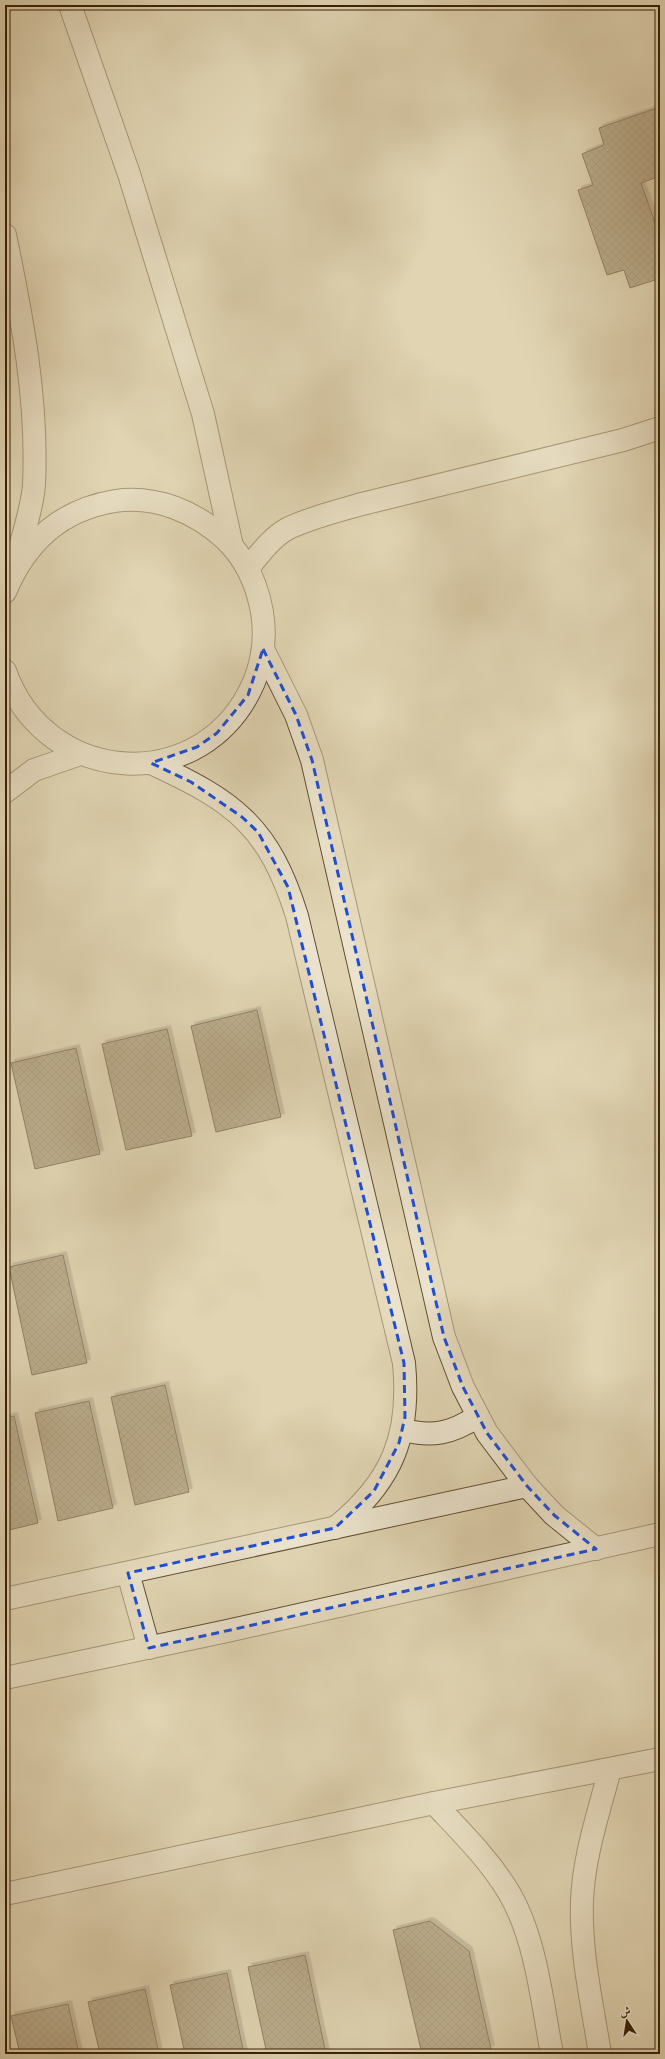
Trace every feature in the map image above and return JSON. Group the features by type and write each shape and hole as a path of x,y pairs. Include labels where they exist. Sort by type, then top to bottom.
{"street":[{"path":"70,5 129,174 203,414 232,546"},
{"path":"5,235 26,338 33,412 34,486 14,570 5,592"},
{"path":"248,568 267,546 287,530 315,518 358,505 623,440 660,428"},
{"path":"5,671 11,688 23,709 39,727 58,742 80,754 114,763 151,763 174,757 197,747 217,733 234,715 248,695 257,673 263,649 264,622 259,594 248,568 232,546 213,528 192,514 168,505 143,500 117,501 92,506 63,520 47,530 29,549 14,570"},
{"path":"263,649 296,715 312,760 444,1337 462,1387 487,1433 527,1486 554,1516 596,1549"},
{"path":"5,792 34,770 80,754"},
{"path":"151,763 220,798 242,817 262,839 275,859 288,887 297,916 404,1364 407,1390 405,1417 399,1443 388,1468 374,1491 356,1511 335,1528"},
{"path":"402,1430 422,1434 442,1433 461,1427 478,1416"},
{"path":"5,1599 527,1486"},
{"path":"5,1678 149,1648 660,1534"},
{"path":"128,1573 149,1648"},
{"path":"5,1894 434,1803 660,1760"},
{"path":"600,2054 583,1939 582,1900 587,1861 610,1769"},
{"path":"434,1803 479,1851 510,1892 525,1925 533,1954 552,2054"}],"highlighted area":[{"path":"263,649 296,715 312,760 444,1337 463,1387 487,1433 527,1486 554,1515 596,1549 149,1648 128,1573 335,1528 374,1491 399,1443 405,1417 404,1363 288,887 258,832 242,817 191,782 151,763 197,747 217,733 248,695"}],"building":[{"path":"660,107 660,176 641,183 660,237 660,296 655,280 630,288 624,270 607,275 578,190 593,185 582,154 604,145 599,128"},
{"path":"257,1010 281,1117 216,1132 191,1026"},
{"path":"167,1029 192,1136 126,1150 102,1044"},
{"path":"76,1048 100,1154 35,1169 11,1063"},
{"path":"63,1255 87,1363 32,1375 9,1267"},
{"path":"165,1385 189,1492 135,1505 111,1397"},
{"path":"89,1401 113,1508 58,1521 35,1413"},
{"path":"14,1416 38,1523 5,1531 5,1418"},
{"path":"430,1921 469,1951 491,2049 469,2054 422,2054 393,1930"},
{"path":"305,1955 326,2054 267,2054 248,1967"},
{"path":"227,1973 244,2054 185,2054 170,1985"},
{"path":"145,1989 159,2054 100,2054 88,2002"},
{"path":"68,2004 79,2054 20,2054 11,2016"}]}
